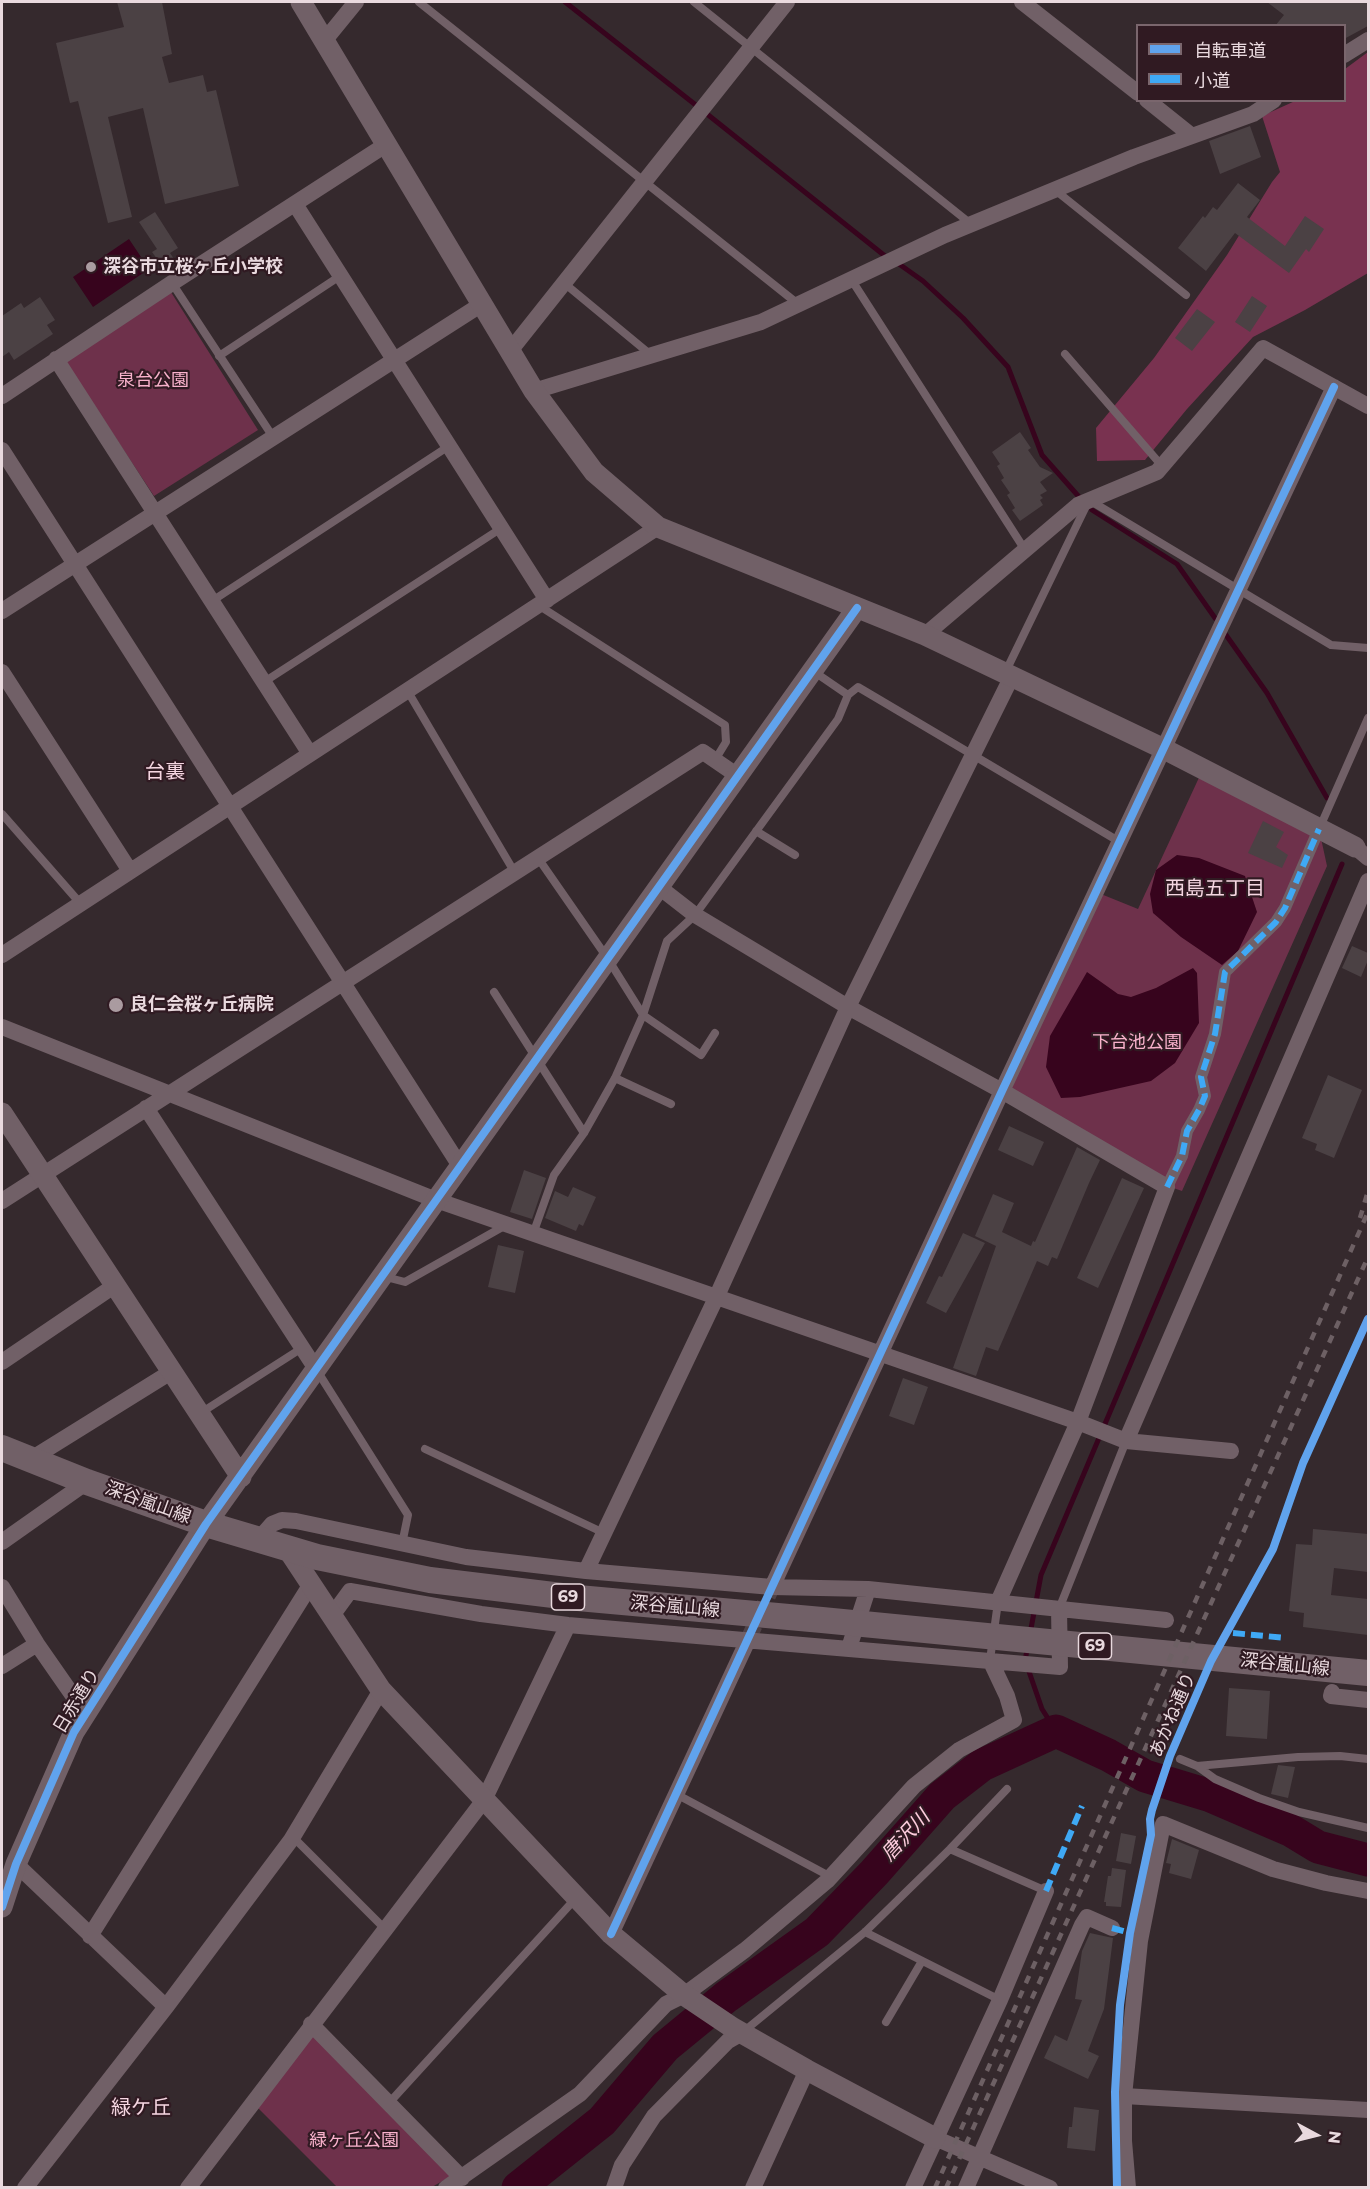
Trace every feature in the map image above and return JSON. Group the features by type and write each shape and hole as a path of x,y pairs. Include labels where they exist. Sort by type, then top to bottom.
{"main road":[{"name":"深谷嵐山線","path":"2,1448 87,1482 206,1524 317,1557 430,1580 578,1598 1368,1673"}],"street":[{"path":"301,2 534,391 594,472 658,527 925,635 1164,749 1364,850"},
{"path":"325,40 356,2"},
{"path":"510,351 787,2"},
{"path":"1022,2 1136,92"},
{"path":"1346,54 1368,40"},
{"path":"1150,102 1192,136"},
{"path":"534,391 761,322 971,224 1253,114 1271,102"},
{"path":"2,396 387,144"},
{"path":"295,204 449,446 542,603"},
{"path":"2,611 482,304"},
{"path":"925,635 1078,505 1158,472 1263,348 1368,406"},
{"path":"56,359 310,754"},
{"path":"772,1587 1002,1091 1334,387"},
{"path":"2,450 460,1166"},
{"path":"2,955 658,527"},
{"name":"日赤通り","path":"2,1907 16,1864 74,1731 206,1524 857,608"},
{"path":"2,672 130,871"},
{"path":"586,1571 716,1298 848,1007 972,756 1009,675"},
{"path":"2,1201 703,752 738,776"},
{"path":"998,1602 1078,1422 1167,1187 1182,1156 1187,1131 1199,1110 1204,1096 1201,1077 1215,1034 1225,972 1276,922 1285,908 1319,829"},
{"path":"1124,1440 1368,881"},
{"path":"659,887 695,915 848,1007 1002,1091 1167,1187"},
{"path":"2,1027 436,1200 1078,1422 1124,1440 1232,1451"},
{"path":"146,1108 316,1369"},
{"path":"2,1113 241,1477"},
{"path":"2,1362 114,1286"},
{"path":"31,1459 171,1372"},
{"path":"2,1542 87,1482"},
{"path":"258,1540 272,1524 282,1520 296,1521 466,1557 586,1571 772,1587 868,1589 1166,1620"},
{"path":"286,1548 381,1690 610,1934 689,1998 737,2031 935,2138 1050,2187"},
{"path":"90,1936 311,1584"},
{"path":"2,1587 85,1713"},
{"path":"849,1648 868,1589"},
{"path":"331,1617 350,1592 481,1614 568,1625 1060,1667 1059,1609"},
{"path":"188,2187 484,1800 568,1625"},
{"path":"610,1934 748,1640"},
{"path":"2,1666 38,1644"},
{"path":"446,2187 580,2094 666,2004 689,1998 831,1877 914,1786 959,1750 1014,1720 1007,1696 990,1660"},
{"path":"25,2187 166,2007 293,1837 381,1690"},
{"path":"1332,1692 1331,1696 1368,1700"},
{"path":"1128,2187 1124,2141 1124,2096 1140,1941 1163,1824 1273,1869 1368,1891"},
{"path":"16,1864 166,2007"},
{"path":"913,2187 1000,2000 1046,1891"},
{"path":"966,2187 1082,1925 1087,1917 1112,1928"},
{"path":"311,2024 462,2178"},
{"path":"614,2187 622,2165 654,2116 737,2031"},
{"path":"753,2187 807,2070"},
{"path":"1124,2096 1368,2110"}],"lane":[{"path":"419,2 799,304"},
{"path":"694,2 971,224"},
{"path":"1055,190 1186,295"},
{"path":"219,356 340,276"},
{"path":"851,279 1025,550"},
{"path":"172,283 273,437"},
{"path":"564,283 651,356"},
{"path":"1065,354 1162,466"},
{"path":"212,601 449,446"},
{"path":"1009,675 1089,500 1331,645 1368,648"},
{"path":"264,682 500,529"},
{"path":"542,603 725,725 726,742 715,760"},
{"path":"813,670 848,695"},
{"path":"533,1234 554,1175 584,1133 615,1078 643,1016 667,941 695,915 838,719 848,695 858,687 1120,842"},
{"path":"407,690 515,873"},
{"path":"1319,829 1368,718"},
{"path":"2,813 80,903"},
{"path":"756,831 795,855"},
{"path":"538,858 608,959 643,1016 700,1055 715,1033"},
{"path":"494,992 584,1133"},
{"path":"615,1078 671,1104"},
{"path":"382,1276 405,1282 507,1224"},
{"path":"199,1414 302,1348"},
{"path":"316,1369 408,1515 402,1544"},
{"path":"1059,1609 1124,1440"},
{"path":"425,1449 604,1533"},
{"path":"990,1660 998,1602"},
{"path":"1197,1766 1298,1757 1340,1756 1368,1760"},
{"path":"1180,1759 1197,1766 1215,1779 1259,1798 1299,1812 1368,1828"},
{"path":"737,2031 865,1932 950,1849 1007,1789"},
{"path":"676,1794 831,1877"},
{"path":"293,1837 386,1930"},
{"path":"950,1849 1046,1891"},
{"path":"389,2103 576,1898"},
{"path":"865,1932 1000,2000"},
{"path":"886,2022 922,1961"}],"green space":[{"name":"泉台公園","path":"169,289 258,430 154,496 65,361"},
{"name":"下台池公園","path":"1203,769 1319,829 1327,866 1182,1191 1159,1183 1002,1091 1096,892 1138,909"},
{"name":"緑ヶ丘公園","path":"313,2035 451,2176 432,2187 337,2187 257,2107"}],"shaded area":[{"path":"1368,52 1368,273 1253,337 1187,409 1145,460 1097,461 1096,428 1154,358 1227,255 1280,172 1262,116 1293,102 1346,102 1346,68"},
{"path":"129,239 149,269 93,307 73,277"},
{"path":"1177,855 1199,858 1245,876 1257,912 1238,951 1222,965 1181,937 1153,913 1150,894 1156,870"},
{"path":"1193,968 1197,973 1199,1023 1175,1063 1151,1081 1080,1097 1061,1098 1046,1067 1050,1036 1087,972 1118,994 1131,997 1156,988"}],"building":[{"path":"117,2 162,2 172,54 162,57 169,83 203,75 207,92 216,90 239,186 165,204 143,108 108,117 132,217 108,223 78,101 70,103 56,43 124,27"},
{"path":"1267,2 1368,2 1368,26 1346,38 1346,24 1277,24 1284,15"},
{"path":"1250,126 1261,157 1220,174 1209,141"},
{"path":"1238,183 1260,200 1247,217 1285,246 1305,216 1324,229 1309,252 1306,249 1289,273 1235,233 1206,271 1178,248 1203,216 1205,218 1213,207 1217,210"},
{"path":"155,212 178,248 170,253 176,262 165,270 152,252 157,249 139,222"},
{"path":"1252,296 1267,306 1250,332 1235,322"},
{"path":"40,297 55,320 47,325 53,334 14,360 9,352 2,357 2,316 21,303 24,308"},
{"path":"1197,309 1215,322 1192,351 1175,338"},
{"path":"1020,432 1031,448 1028,450 1040,467 1053,473 1040,482 1047,491 1040,495 1043,498 1040,500 1043,505 1020,521 1012,510 1015,508 1007,495 1010,493 1001,480 1004,478 997,466 1000,464 992,452"},
{"path":"1263,821 1284,832 1276,847 1288,855 1282,868 1248,853"},
{"path":"1352,946 1368,953 1368,960 1361,977 1342,968"},
{"path":"1328,1075 1362,1090 1334,1158 1315,1150 1317,1144 1302,1138"},
{"path":"1009,1126 1044,1142 1033,1166 998,1150"},
{"path":"1077,1147 1100,1160 1057,1259 1052,1257 1048,1266 1037,1261 998,1351 986,1347 976,1376 953,1368 996,1246 975,1236 993,1194 1014,1203 1002,1232 1031,1246 1033,1241 1035,1242"},
{"path":"524,1170 546,1178 532,1219 510,1212"},
{"path":"1122,1178 1144,1188 1098,1288 1077,1278"},
{"path":"573,1187 596,1197 583,1226 579,1224 576,1231 545,1218 555,1191 568,1197"},
{"path":"963,1233 985,1243 946,1313 926,1303 939,1276 942,1277"},
{"path":"498,1245 524,1251 515,1293 488,1287"},
{"path":"903,1378 928,1387 914,1425 889,1416"},
{"path":"1313,1529 1368,1534 1368,1572 1334,1568 1331,1595 1368,1599 1368,1635 1303,1627 1304,1613 1289,1611 1296,1544 1312,1545"},
{"path":"1229,1688 1270,1691 1267,1739 1226,1736"},
{"path":"1278,1765 1295,1767 1288,1798 1271,1794"},
{"path":"1121,1833 1136,1836 1131,1864 1116,1861"},
{"path":"1172,1839 1199,1850 1191,1879 1169,1873 1171,1864 1166,1863"},
{"path":"1112,1868 1126,1870 1121,1907 1106,1906 1104,1902 1108,1876 1111,1876"},
{"path":"1090,1933 1113,1938 1104,2009 1088,2051 1099,2056 1088,2079 1044,2058 1055,2035 1067,2041 1082,2000 1075,1999 1082,1951"},
{"path":"1074,2107 1099,2110 1095,2151 1067,2148"}],"waterway":[{"path":"565,2 697,106"},
{"path":"707,114 885,256"},
{"path":"899,264 923,281 963,318 1008,367 1042,455 1080,498"},
{"path":"1092,510 1177,564 1215,618"},
{"path":"1226,635 1267,693 1327,798"},
{"path":"1030,1634 1041,1575 1342,864"},
{"path":"1028,1646 1025,1660 1042,1709 1056,1731"},
{"name":"唐沢川","path":"518,2188 602,2121 665,2047 726,1997 817,1932 874,1873 942,1796 982,1765 1056,1731 1108,1755 1145,1776 1211,1796 1290,1830 1318,1847 1368,1860"}],"tunnel":[{"path":"748,1640 772,1587"}],"railway":[{"path":"1360,1218 1368,1191"},
{"path":"935,2188 1368,1212"},
{"path":"946,2188 1368,1257"}],"marked path":[{"path":"1167,1187 1182,1156 1187,1131 1205,1096 1201,1077 1215,1034 1225,972 1276,922 1285,908 1319,829"},
{"path":"1233,1633 1286,1638"},
{"path":"1046,1891 1082,1806"},
{"path":"1112,1928 1130,1933"}],"cycle path":[{"path":"611,1934 1002,1091 1334,387"},
{"path":"2,1907 16,1864 74,1732 206,1524 857,608"},
{"name":"あかね通り","path":"1117,2188 1115,2092 1120,2005 1130,1933 1151,1835 1152,1810 1170,1756 1211,1661 1273,1549 1303,1463 1368,1319"}],"place":[{"name":"深谷市立桜ヶ丘小学校","path":"91,267"},
{"name":"良仁会桜ヶ丘病院","path":"116,1005"}],"district":[{"name":"台裏","path":"165,772"},
{"name":"西島五丁目","path":"1215,889"},
{"name":"緑ケ丘","path":"141,2108"}]}
